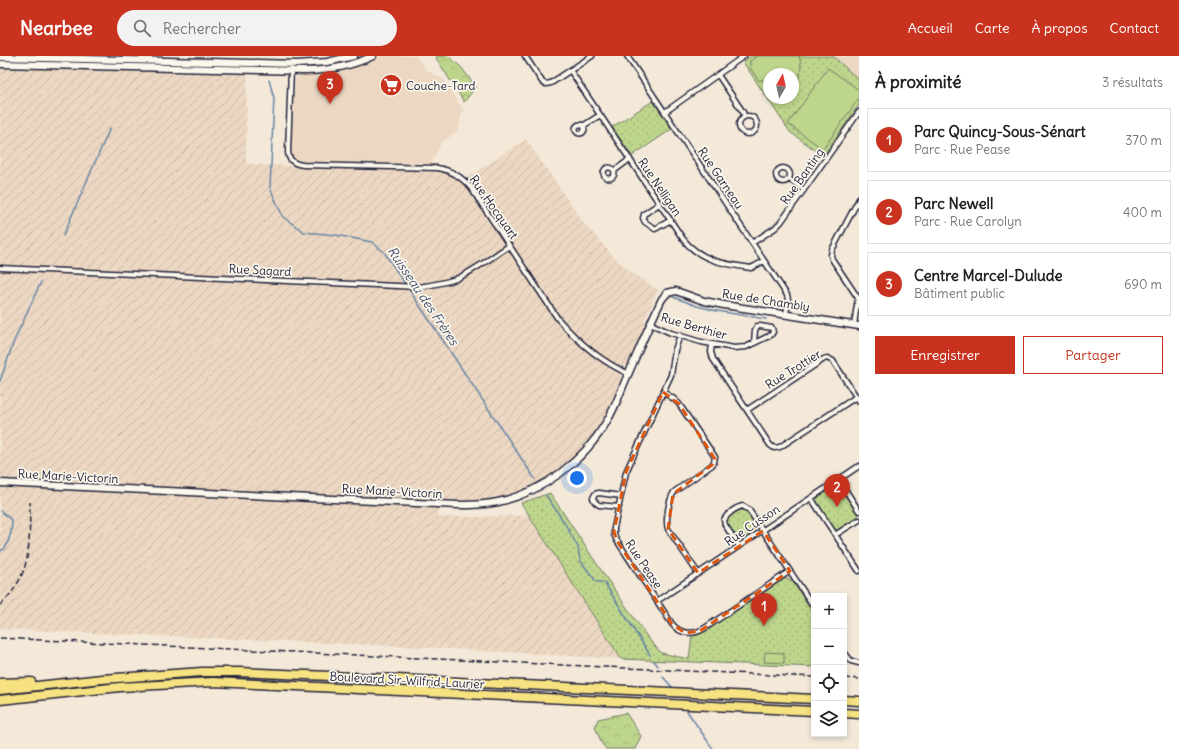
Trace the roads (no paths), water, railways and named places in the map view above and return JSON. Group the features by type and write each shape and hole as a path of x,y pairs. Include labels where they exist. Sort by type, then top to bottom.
{"highway":[{"name":"Boulevard Sir-Wilfrid-Laurier","path":"0,690 102,679 184,673 247,672 811,698"},
{"path":"0,683 102,679"},
{"name":"Boulevard Sir-Wilfrid-Laurier","path":"2,700 107,688 213,682 811,712"},
{"path":"847,700 859,701"},
{"path":"847,713 859,714"}],"street":[{"path":"0,57 292,64 327,62 354,56"},
{"path":"525,56 545,84 551,84 592,56"},
{"name":"Rue Garneau","path":"627,56 788,296 786,315"},
{"path":"665,112 744,56"},
{"path":"10,57 10,65"},
{"path":"0,64 310,71 329,69 370,57"},
{"path":"81,66 82,59"},
{"path":"214,69 215,62"},
{"name":"Rue Hocquart","path":"292,64 288,153 289,158 293,162 302,165 433,168 447,170 459,176 469,186 549,306 569,331 599,356 628,374"},
{"name":"Rue Nelligan","path":"570,70 690,247 698,253 721,263 750,268 764,261"},
{"path":"718,75 743,112 744,116"},
{"name":"Rue Banting","path":"752,243 779,224 859,112"},
{"path":"583,126 600,115"},
{"path":"744,116 752,117 756,122 756,128 749,133 744,132 739,126 740,120 744,116"},
{"path":"614,171 630,160"},
{"path":"789,179 804,190"},
{"path":"856,325 858,298 831,258 831,254 859,199"},
{"path":"660,204 644,214 644,221 655,229 671,220"},
{"name":"Rue Sagard","path":"0,268 419,287 437,285 455,279 469,272 509,246"},
{"name":"Rue Marie-Victorin","path":"0,484 458,505 498,502 520,495 542,485 562,472 580,456 594,440 606,421 663,297 670,291"},
{"name":"Rue de Chambly","path":"670,291 678,291 704,301 724,305 856,325"},
{"name":"Rue Berthier","path":"651,324 680,336 712,344 737,348 746,347 772,335 772,328 757,326 755,330 754,343"},
{"name":"Rue Pease","path":"680,336 675,350 672,373 626,472 614,530 615,538 675,627 685,633 694,633 706,628 790,571"},
{"path":"712,344 712,357 770,445 773,447 777,448 781,446 858,399"},
{"name":"Rue Trottier","path":"747,410 826,358 830,358 833,361 858,399"},
{"path":"663,392 672,397 679,404 715,457 712,465 674,492 667,519 668,529 698,573"},
{"name":"Rue Cusson","path":"657,601 859,466"},
{"path":"839,480 859,511"},
{"path":"618,507 599,505 594,502 594,498 599,492 621,496"},
{"path":"811,498 859,571"},
{"path":"739,546 724,524 724,519 727,515 741,507 746,507 811,602"},
{"path":"835,535 859,520"},
{"path":"847,656 851,661 859,663"}],"waterway":[{"name":"Ruisseau des Frères","path":"269,80 274,98 270,188 283,217 304,232 336,235 372,242 384,252 535,479"},
{"path":"63,236 110,128"},
{"path":"0,381 14,341 41,282"},
{"path":"673,297 697,306 717,311 766,319"},
{"name":"Ruisseau des Frères","path":"546,495 578,547 580,560 597,582 604,582 650,655"},
{"path":"0,551 4,549 7,544 12,526 11,520 1,511"},
{"name":"Ruisseau des Frères","path":"654,661 658,666"},
{"name":"Ruisseau des Frères","path":"663,677 672,687"},
{"name":"Ruisseau des Frères","path":"687,711 713,749"}],"railway":[{"path":"0,605 11,593 24,570 29,545 30,502"},
{"path":"0,638 811,677"},
{"path":"847,678 859,679"}],"place":[{"name":"Couche-Tard","path":"391,85"},
{"name":"Centre Marcel-Dulude","path":"330,104"},
{"name":"Parc Newell","path":"837,507"},
{"name":"Parc Quincy-Sous-Sénart","path":"764,626"}]}
